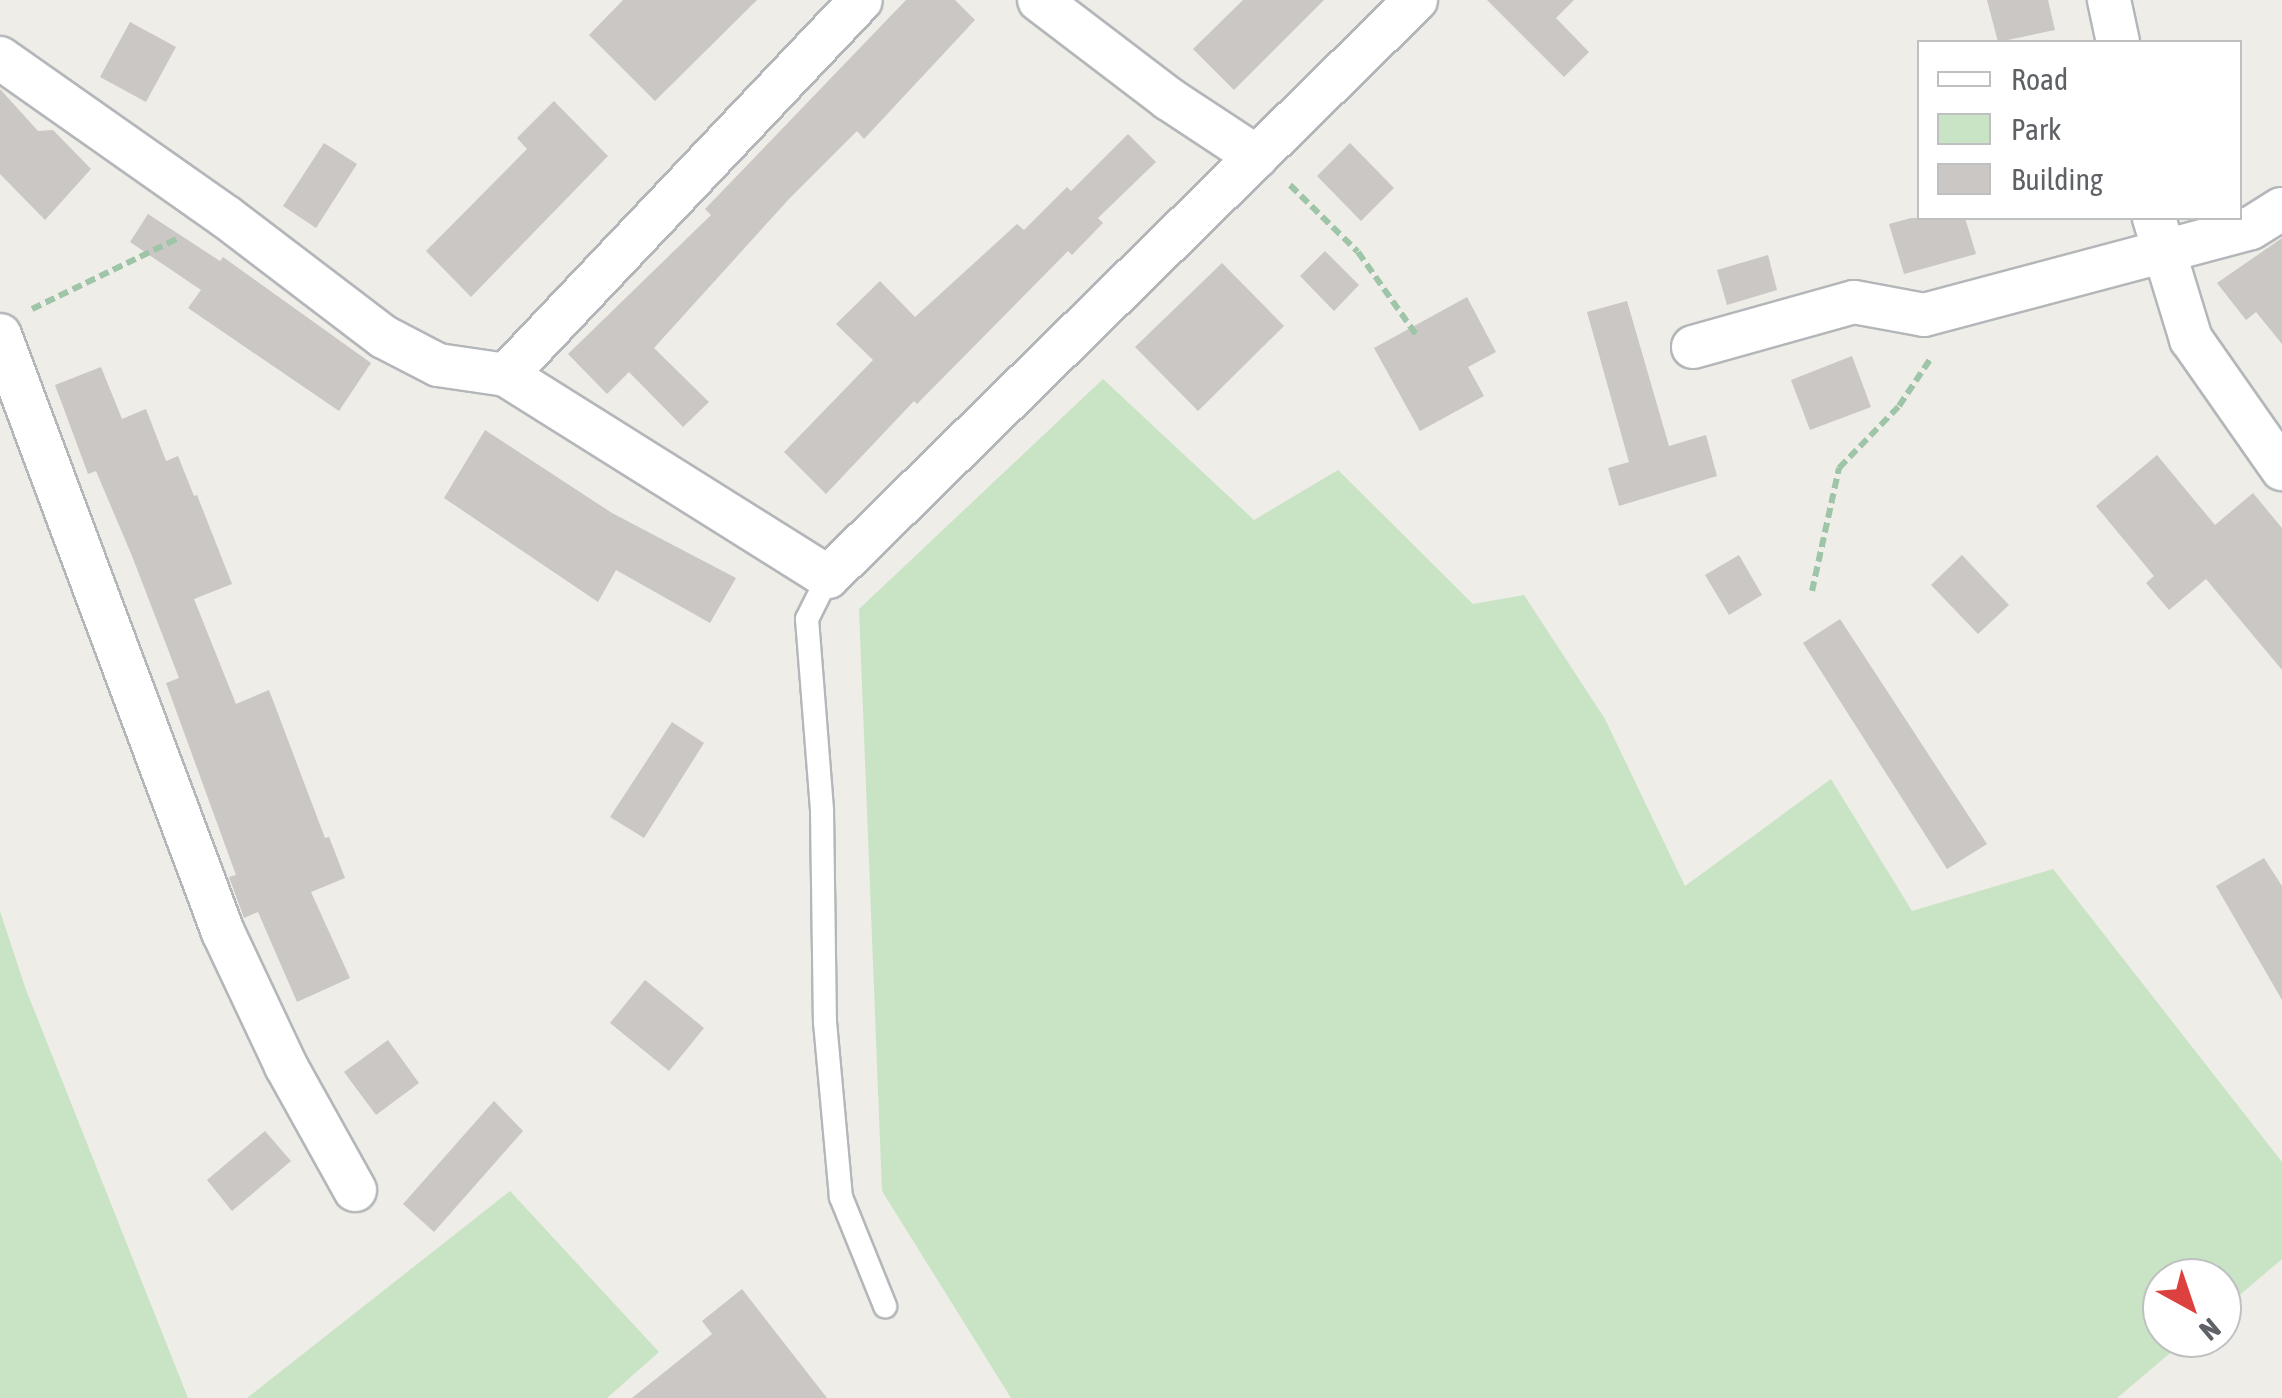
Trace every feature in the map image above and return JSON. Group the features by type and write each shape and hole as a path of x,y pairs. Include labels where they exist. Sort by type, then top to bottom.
{"street":[{"path":"506,375 861,0"},
{"path":"1039,0 1170,99 1257,157"},
{"path":"0,58 225,216 384,337 438,365 506,375 828,577 1416,0"},
{"path":"2109,0 2118,40"},
{"path":"1693,346 1854,302 1924,315 2158,235 2251,228 2282,209"},
{"path":"2158,235 2190,339 2282,469"},
{"path":"9,326 223,932 286,1066 355,1190"}],"lane":[{"path":"828,577 807,619 822,811 825,1022 841,1196 885,1306"}],"path":[{"path":"1257,157 1318,208 1358,252 1417,336"},
{"path":"9,326 225,216"},
{"path":"1812,591 1839,468 1899,406 1968,303"}],"green space":[{"path":"1103,379 1254,520 1338,470 1473,604 1524,595 1605,719 1685,886 1831,779 1912,911 2053,869 2282,1162 2282,1259 2242,1293 2242,1258 2142,1258 2142,1358 2164,1358 2117,1398 1011,1398 882,1191 859,609"},
{"path":"0,911 25,987 188,1398 0,1398"},
{"path":"510,1191 659,1352 607,1398 247,1398"}],"building":[{"path":"623,0 757,0 655,101 589,35"},
{"path":"906,0 955,0 975,20 864,139 857,131 789,199 654,348 709,402 683,427 629,372 607,394 568,354 711,215 705,209"},
{"path":"1243,0 1324,0 1234,90 1193,49"},
{"path":"1487,0 1574,0 1556,18 1589,52 1564,77"},
{"path":"1987,0 2048,0 2055,30 1997,40"},
{"path":"130,22 176,47 146,102 100,77"},
{"path":"0,89 38,131 53,130 91,169 45,220 0,174"},
{"path":"554,101 608,156 471,297 426,251 527,149 517,138"},
{"path":"1128,134 1156,162 1098,218 1103,223 1072,255 1068,251 917,404 914,401 826,494 784,452 873,360 836,324 880,281 915,317 1017,224 1024,230 1067,187 1071,191"},
{"path":"324,143 357,164 316,228 283,206"},
{"path":"1350,143 1394,188 1361,221 1317,176"},
{"path":"148,214 220,261 223,257 371,363 339,411 188,308 201,290 130,242"},
{"path":"1911,218 1966,220 1976,254 1904,274 1889,224"},
{"path":"2282,238 2282,344 2256,312 2246,320 2217,283"},
{"path":"1325,251 1359,285 1334,311 1300,276"},
{"path":"1768,255 1777,290 1727,305 1717,270"},
{"path":"1222,263 1284,326 1198,411 1135,347"},
{"path":"1467,297 1496,352 1468,367 1484,396 1420,431 1374,348"},
{"path":"1627,301 1669,446 1706,435 1717,476 1619,506 1608,468 1629,462 1587,312"},
{"path":"1852,356 1871,407 1810,430 1791,380"},
{"path":"101,367 122,419 146,409 166,461 178,456 194,496 197,495 232,584 194,599 236,704 269,690 325,838 329,837 345,878 311,892 350,978 297,1002 258,912 244,918 229,877 236,875 166,683 179,678 96,471 88,474 55,385"},
{"path":"485,430 612,513 736,578 710,623 616,570 598,602 444,498"},
{"path":"2157,455 2215,525 2253,493 2282,528 2282,670 2206,579 2169,610 2146,583 2154,576 2096,506"},
{"path":"1739,555 1762,595 1729,615 1705,575"},
{"path":"1962,555 2009,605 1978,634 1931,585"},
{"path":"1840,619 1987,844 1947,869 1803,643"},
{"path":"672,722 704,743 644,838 610,817"},
{"path":"2264,858 2282,886 2282,1000 2216,886"},
{"path":"645,980 704,1028 669,1071 610,1023"},
{"path":"388,1040 419,1083 376,1115 344,1072"},
{"path":"494,1101 523,1131 434,1232 403,1204"},
{"path":"265,1131 291,1161 232,1211 207,1180"},
{"path":"742,1289 827,1398 632,1398 712,1334 702,1321"}]}
